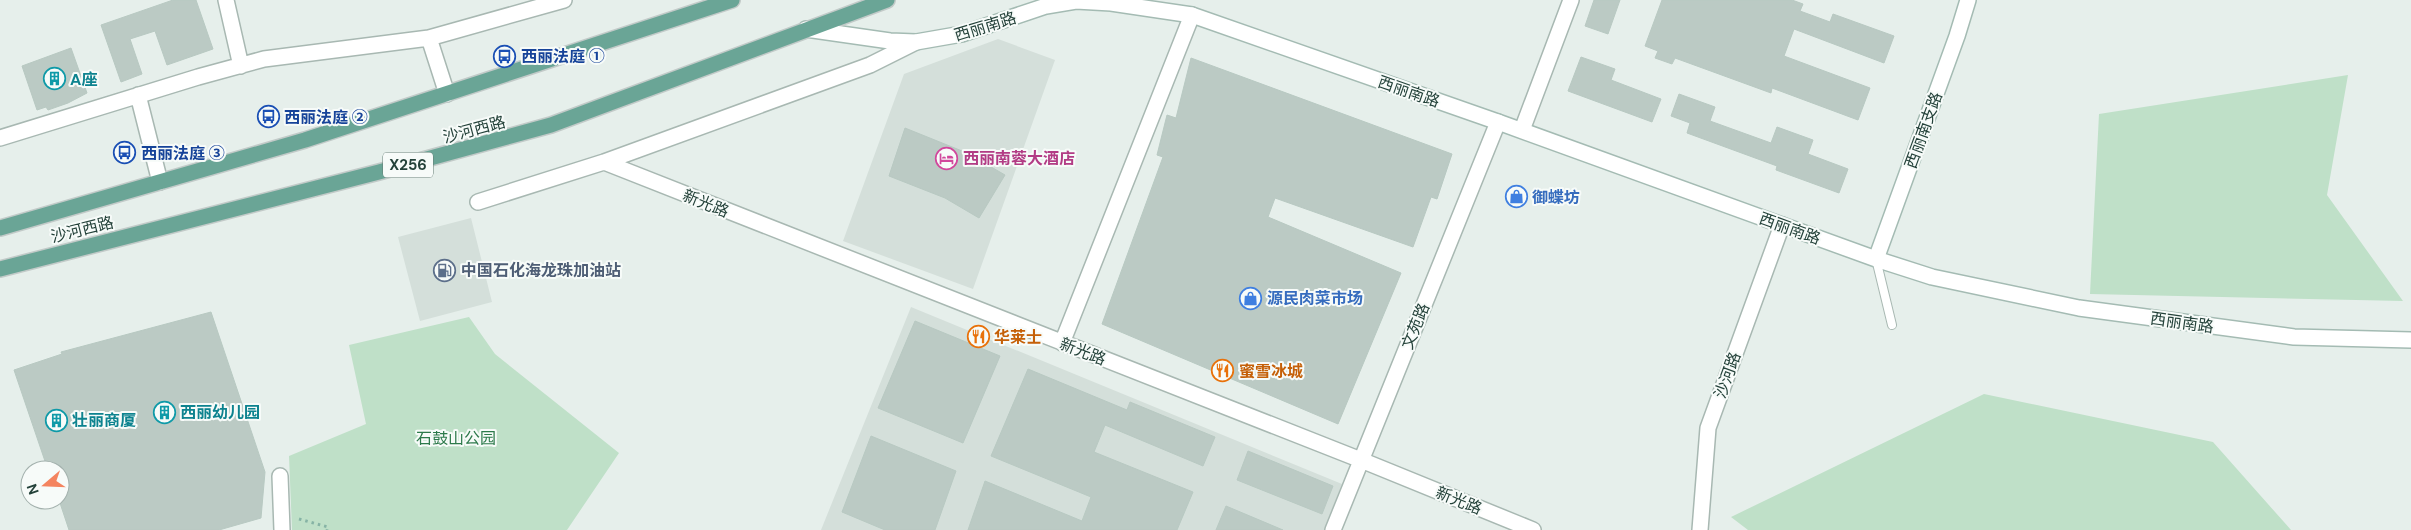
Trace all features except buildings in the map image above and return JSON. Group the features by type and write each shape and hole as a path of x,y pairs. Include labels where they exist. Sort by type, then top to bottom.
{"main road":[{"name":"沙河西路","path":"3,227 305,140 732,0"},
{"name":"沙河西路","path":"0,268 494,142 602,108 806,29 887,0"}],"street":[{"path":"226,0 241,66"},
{"path":"0,138 138,95 264,59 429,38 564,0"},
{"name":"西丽南路","path":"1174,0 1192,15"},
{"path":"1522,130 1571,0"},
{"name":"西丽南支路","path":"1876,259 1957,36 1968,0"},
{"name":"西丽南路","path":"806,29 890,41 916,42 962,34 1046,6 1076,1 1111,3 1192,15 1522,130 1876,259 1932,277 2079,308 2294,337 2411,340"},
{"path":"1062,344 1192,15"},
{"path":"429,38 447,94"},
{"path":"478,202 604,162 870,65 916,42"},
{"path":"138,95 160,182"},
{"name":"文苑路","path":"1333,530 1498,122"},
{"name":"新光路","path":"604,162 1062,344 1361,460 1533,530"},
{"name":"沙河路","path":"1700,530 1708,428 1782,225"},
{"path":"279,529 280,476"}],"lane":[{"path":"1876,259 1892,325"}],"path":[{"path":"299,519 328,527 327,530"}],"shaded area":[{"name":"西丽南蓉大酒店","path":"998,39 1055,60 973,289 843,241 904,74"},
{"name":"中国石化海龙珠加油站","path":"471,218 492,302 420,321 398,237"},
{"path":"911,307 1342,484 1324,530 821,530"}],"green space":[{"path":"2348,75 2327,195 2403,301 2090,294 2099,114"},
{"name":"石鼓山公园","path":"469,317 495,354 619,453 567,530 292,530 289,456 366,424 349,345"},
{"path":"1984,394 2213,442 2291,530 1748,530 1731,517"}],"place":[{"name":"西丽法庭 ①","path":"505,56"},
{"name":"A座","path":"54,79"},
{"name":"西丽法庭 ②","path":"268,117"},
{"name":"西丽法庭 ③","path":"125,153"},
{"name":"西丽南蓉大酒店","path":"947,158"},
{"name":"御蝶坊","path":"1516,197"},
{"name":"中国石化海龙珠加油站","path":"445,270"},
{"name":"源民肉菜市场","path":"1251,298"},
{"name":"华莱士","path":"978,337"},
{"name":"蜜雪冰城","path":"1223,371"},
{"name":"西丽幼儿园","path":"164,412"},
{"name":"壮丽商厦","path":"56,420"}]}
